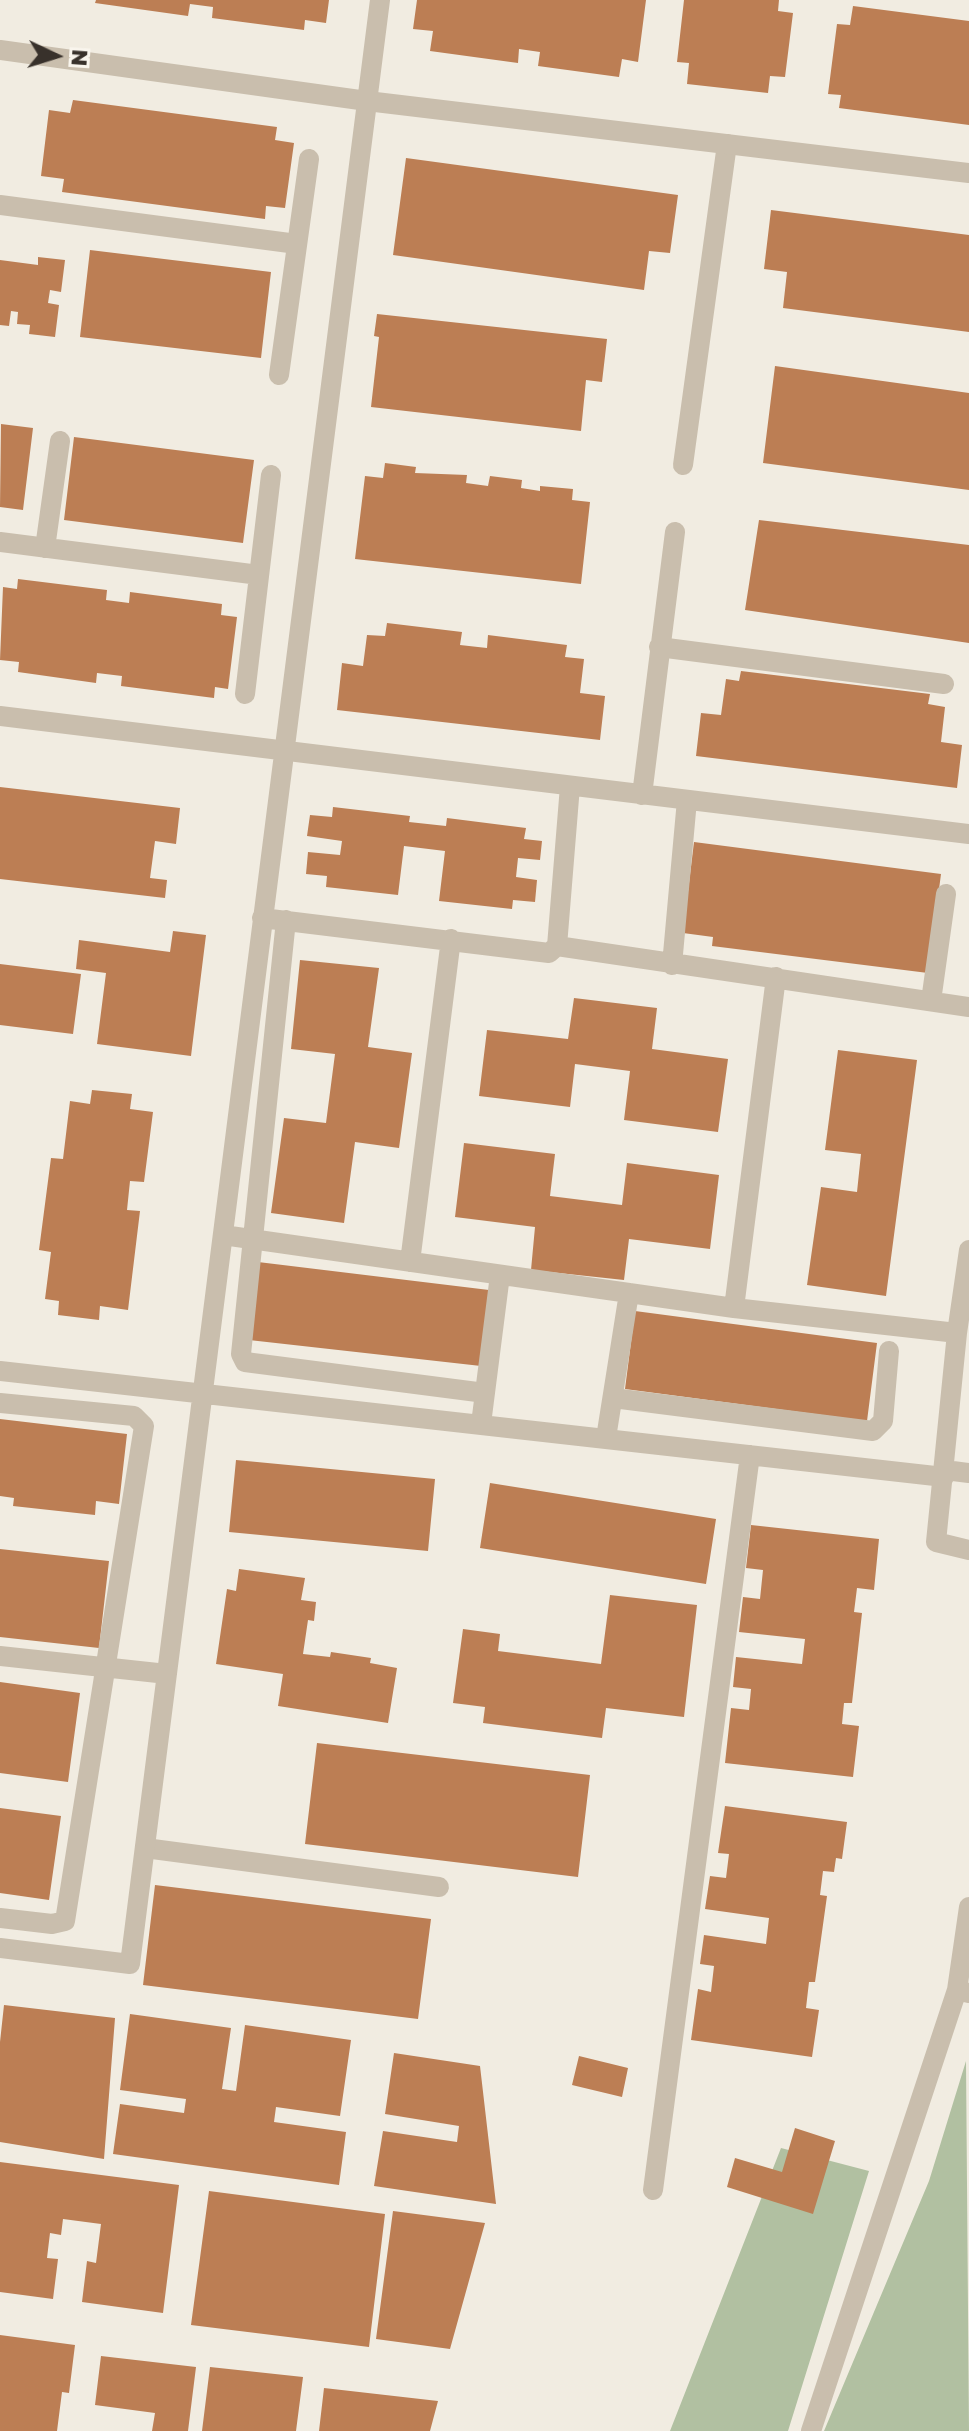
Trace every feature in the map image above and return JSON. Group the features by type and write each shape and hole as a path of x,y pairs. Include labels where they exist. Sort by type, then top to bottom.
{"street":[{"path":"0,1948 130,1964 380,0"},
{"path":"0,50 367,101 969,173"},
{"path":"683,465 727,144"},
{"path":"279,375 309,159"},
{"path":"0,205 297,244"},
{"path":"45,548 60,441"},
{"path":"245,694 271,475"},
{"path":"642,795 675,532"},
{"path":"0,542 259,575"},
{"path":"659,647 944,684"},
{"path":"0,716 969,834"},
{"path":"262,918 549,953 557,946 570,786"},
{"path":"672,965 687,800"},
{"path":"931,1001 946,894"},
{"path":"286,920 241,1354 245,1362 485,1393"},
{"path":"410,1262 451,939"},
{"path":"557,946 969,1007"},
{"path":"734,1308 776,977"},
{"path":"223,1235 734,1308 957,1333"},
{"path":"969,1250 957,1333 936,1542 969,1550"},
{"path":"481,1424 500,1275"},
{"path":"606,1438 629,1293"},
{"path":"613,1398 873,1431 883,1421 889,1351"},
{"path":"0,1371 750,1455 944,1474 969,1473"},
{"path":"0,1403 134,1416 144,1426 65,1921 52,1924 0,1918"},
{"path":"653,2190 750,1455"},
{"path":"0,1656 105,1670 167,1674"},
{"path":"145,1848 439,1887"},
{"path":"811,2431 963,1991 969,1907"}],"green space":[{"path":"966,2061 969,2431 824,2431 929,2181"},
{"path":"781,2148 869,2171 788,2431 670,2431"}],"building":[{"path":"96,0 329,0 326,23 305,20 304,30 212,18 213,7 190,4 188,16 95,3"},
{"path":"417,0 646,0 638,62 622,59 619,77 538,66 540,52 519,49 518,63 430,51 433,31 413,29"},
{"path":"684,0 779,0 778,11 793,13 785,77 770,76 768,93 687,84 689,63 677,62"},
{"path":"853,6 969,21 969,125 839,108 841,95 828,94 837,24 850,25"},
{"path":"73,100 277,127 275,140 294,143 285,208 266,206 265,219 62,192 64,179 41,176 49,110 70,113"},
{"path":"406,158 678,195 670,253 649,251 644,290 393,255"},
{"path":"771,210 969,235 969,332 783,308 787,272 764,269"},
{"path":"90,250 271,272 261,358 80,337"},
{"path":"38,257 65,260 61,292 50,290 48,303 59,305 55,337 29,334 30,325 17,324 18,312 11,311 9,326 0,325 0,260 38,265"},
{"path":"377,314 607,339 602,382 586,380 581,431 371,407 379,337 374,336"},
{"path":"775,366 969,393 969,490 763,463"},
{"path":"1,424 33,428 23,510 0,507"},
{"path":"74,437 254,460 243,543 64,520"},
{"path":"385,463 416,467 415,473 467,475 466,483 488,486 490,476 522,480 521,488 540,491 540,486 573,489 572,500 590,502 581,584 355,559 365,476 383,478"},
{"path":"759,520 969,545 969,643 745,610"},
{"path":"18,579 107,590 106,600 129,603 130,592 222,604 221,615 237,617 228,689 215,687 214,698 121,686 122,676 97,673 96,683 18,672 19,662 0,660 3,587 17,589"},
{"path":"387,623 462,632 460,645 487,648 488,635 567,645 565,657 584,659 580,693 605,696 600,740 337,710 342,663 363,666 367,635 385,636"},
{"path":"741,671 930,694 928,704 945,707 941,742 962,745 957,788 696,756 701,713 721,715 726,679 739,681"},
{"path":"0,787 180,808 176,844 155,841 150,878 167,880 165,898 0,879"},
{"path":"333,807 410,816 409,822 446,826 447,818 526,828 524,839 542,841 540,860 518,858 516,877 537,880 535,902 513,900 512,909 439,901 445,851 404,846 398,895 326,887 327,876 306,874 308,852 340,855 342,841 307,836 310,815 332,817"},
{"path":"694,842 941,874 928,973 712,946 713,937 683,933"},
{"path":"173,931 206,935 191,1056 97,1044 106,973 76,969 79,940 170,952"},
{"path":"300,960 379,968 368,1047 412,1053 399,1148 355,1142 344,1223 271,1213 284,1118 326,1123 335,1054 291,1049"},
{"path":"0,964 81,974 73,1034 0,1025"},
{"path":"574,998 657,1008 652,1049 728,1059 718,1132 624,1120 630,1071 575,1064 570,1107 479,1096 487,1030 568,1039"},
{"path":"838,1050 917,1060 886,1296 807,1285 821,1187 857,1192 861,1154 825,1150"},
{"path":"92,1090 132,1094 130,1109 153,1112 144,1182 130,1181 127,1210 140,1211 128,1310 100,1306 99,1320 58,1315 59,1301 45,1299 51,1252 39,1250 51,1158 63,1159 70,1101 90,1104"},
{"path":"464,1143 555,1154 550,1196 622,1205 627,1163 719,1175 710,1249 629,1239 624,1280 531,1270 535,1227 455,1217"},
{"path":"258,1262 489,1290 481,1366 249,1340"},
{"path":"635,1311 877,1343 867,1421 625,1389"},
{"path":"0,1419 127,1434 119,1504 96,1501 95,1515 13,1506 14,1498 0,1496"},
{"path":"236,1460 435,1479 428,1551 229,1532"},
{"path":"490,1483 716,1519 706,1584 480,1548"},
{"path":"751,1525 879,1539 874,1590 857,1588 854,1612 862,1613 852,1703 844,1703 842,1724 859,1726 853,1777 725,1763 731,1708 749,1710 751,1689 733,1687 736,1657 802,1664 805,1639 739,1632 743,1597 760,1599 763,1570 746,1568"},
{"path":"0,1549 109,1561 99,1648 0,1637"},
{"path":"239,1569 305,1578 301,1600 316,1602 314,1621 308,1620 303,1654 330,1657 331,1652 371,1658 370,1663 397,1668 388,1723 278,1706 283,1674 216,1664 227,1589 236,1591"},
{"path":"610,1595 697,1605 684,1717 606,1708 602,1738 483,1723 485,1707 453,1703 463,1629 500,1634 498,1651 601,1664"},
{"path":"0,1682 80,1693 68,1782 0,1773"},
{"path":"317,1743 590,1775 578,1877 305,1844"},
{"path":"725,1806 847,1822 842,1859 836,1858 834,1872 823,1871 820,1895 827,1896 815,1982 809,1982 806,2008 819,2010 812,2057 691,2040 698,1989 711,1992 714,1966 700,1964 704,1935 766,1944 769,1918 705,1909 710,1876 726,1878 729,1854 718,1853"},
{"path":"0,1808 61,1816 49,1900 0,1893"},
{"path":"155,1885 431,1919 418,2019 143,1985"},
{"path":"4,2005 115,2018 104,2159 0,2142 0,2042"},
{"path":"130,2014 231,2028 222,2089 236,2091 245,2025 351,2040 340,2116 276,2107 274,2122 346,2132 339,2185 113,2154 120,2104 184,2113 186,2099 120,2090"},
{"path":"394,2053 480,2066 496,2204 374,2186 383,2131 457,2142 459,2126 385,2114"},
{"path":"579,2056 628,2068 622,2097 572,2085"},
{"path":"795,2128 835,2141 813,2214 727,2187 735,2158 782,2172"},
{"path":"0,2162 179,2185 163,2313 82,2302 87,2261 96,2263 101,2224 63,2219 61,2235 50,2233 47,2258 58,2259 53,2299 0,2292"},
{"path":"209,2191 385,2214 369,2347 191,2325"},
{"path":"393,2211 485,2223 450,2349 376,2339"},
{"path":"0,2335 75,2345 69,2393 62,2392 57,2431 0,2431"},
{"path":"101,2356 196,2367 188,2431 152,2431 155,2413 95,2405"},
{"path":"210,2367 303,2377 296,2431 202,2431"},
{"path":"324,2388 438,2401 430,2431 319,2431"}]}
